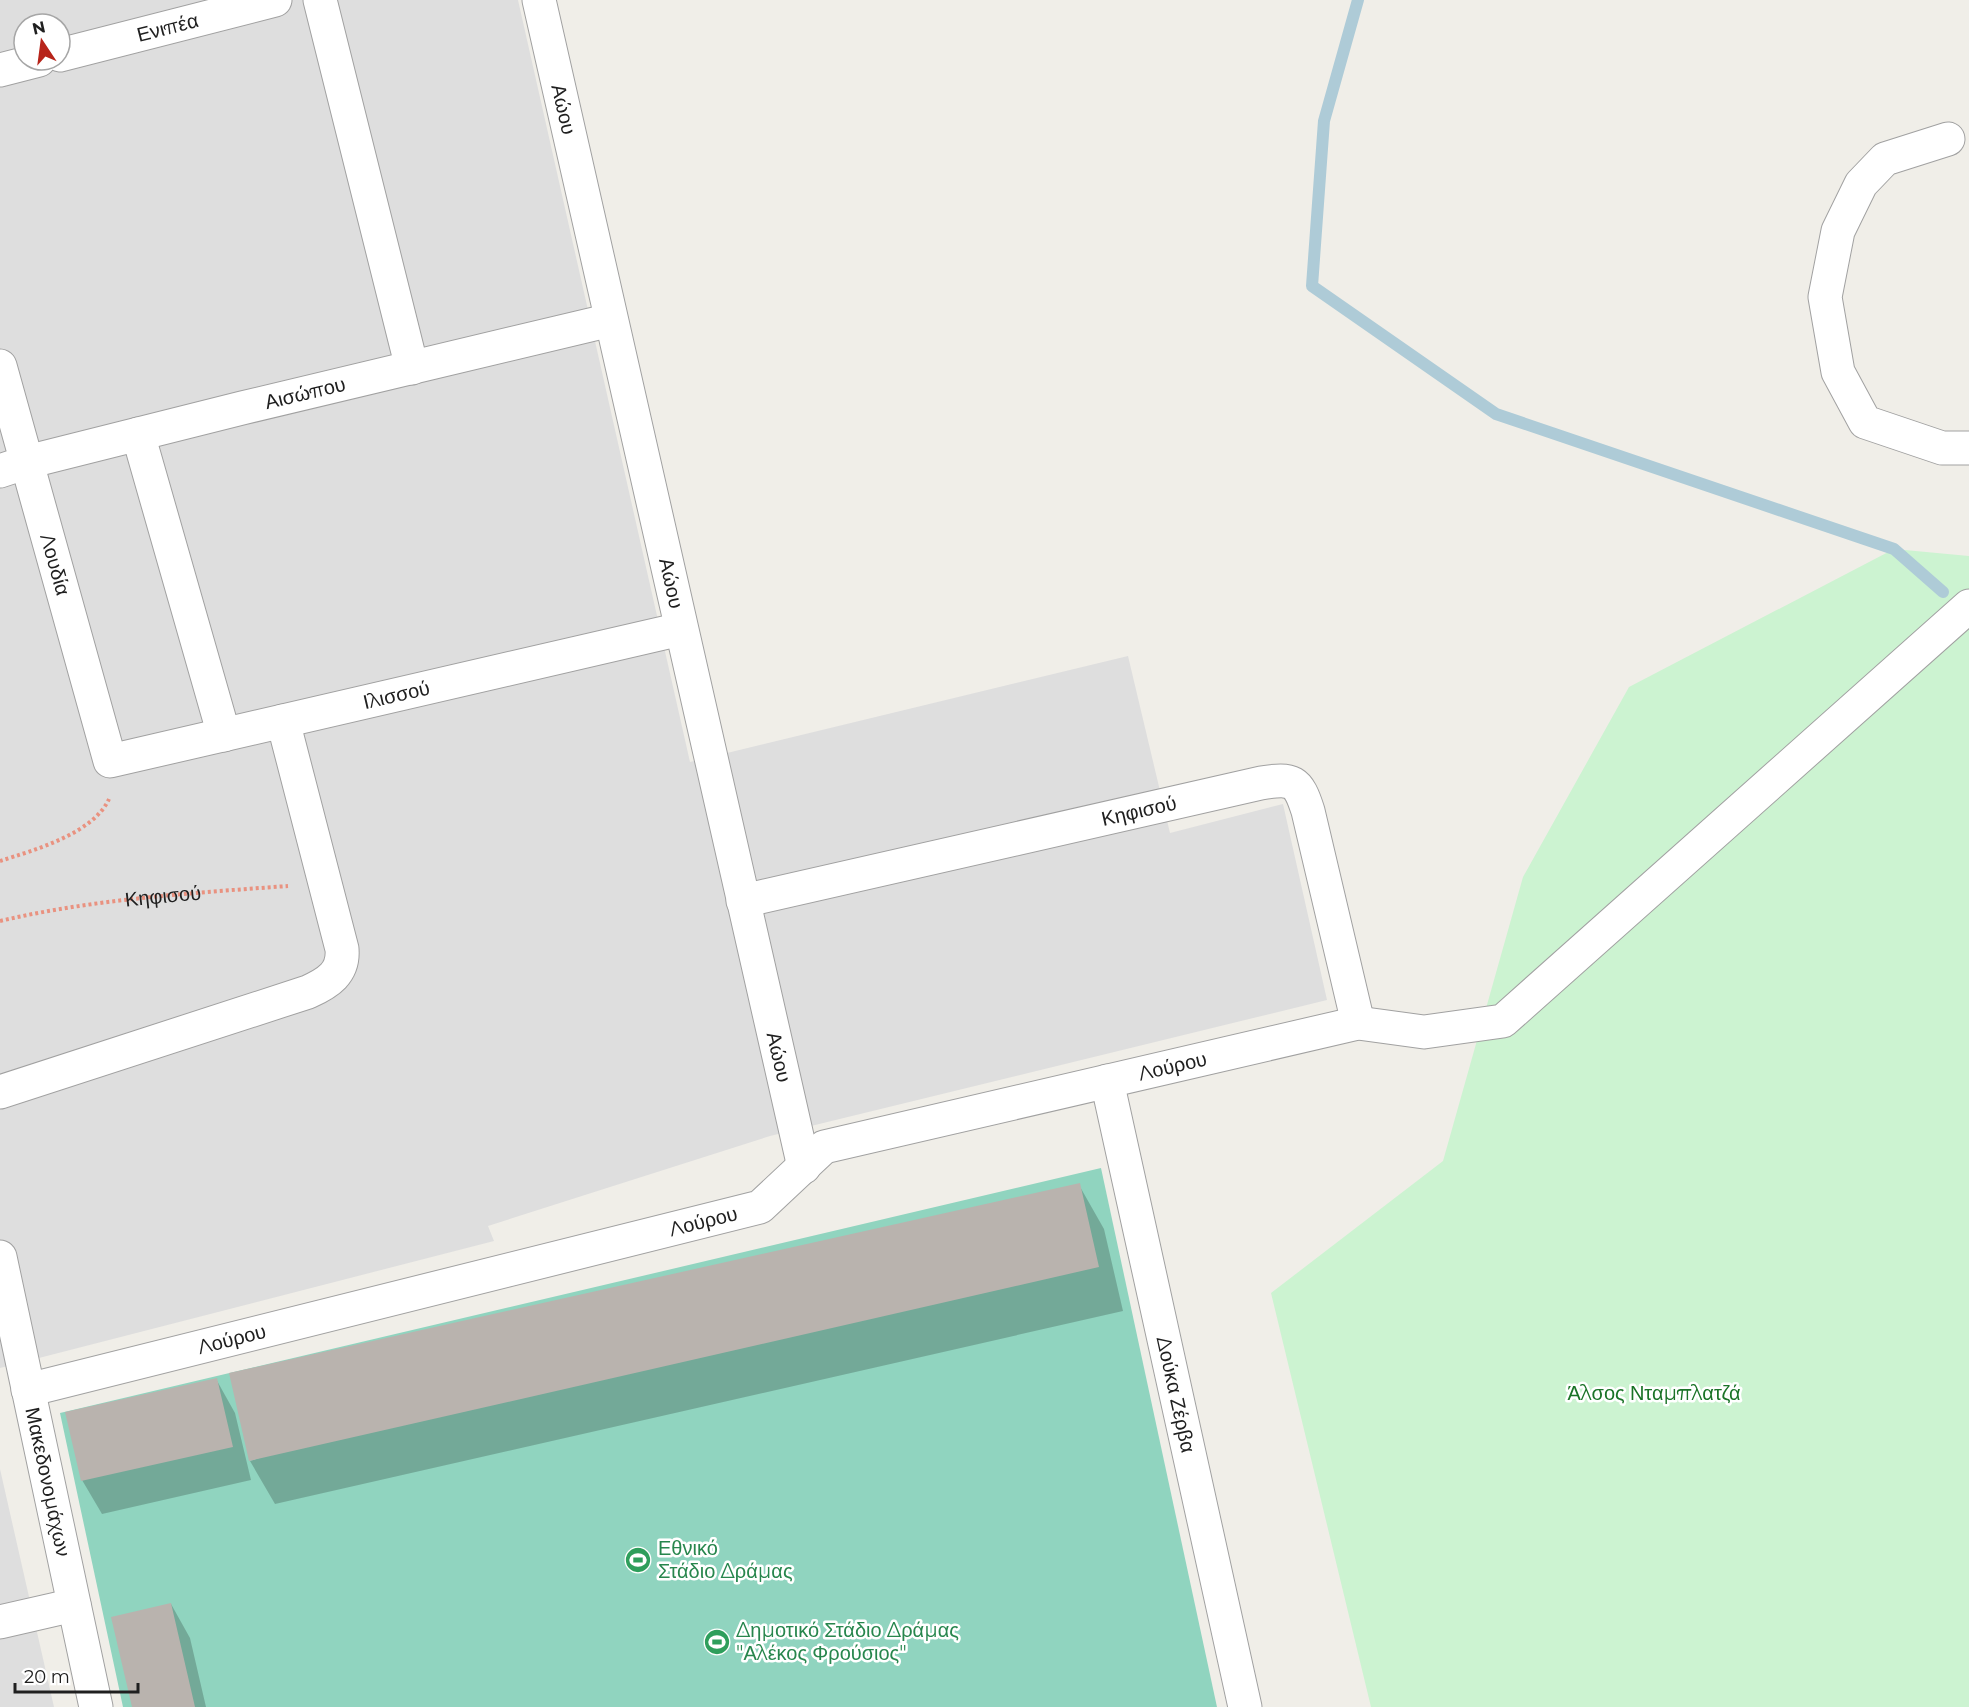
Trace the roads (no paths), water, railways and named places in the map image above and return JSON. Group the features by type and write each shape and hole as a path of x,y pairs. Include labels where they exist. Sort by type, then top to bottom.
{"street":[{"name":"Ενιπέα","path":"72,51 215,7 275,0"},
{"path":"320,0 412,368"},
{"name":"Αώου","path":"539,0 804,1167"},
{"path":"1948,139 1885,159 1861,184 1838,231 1825,297 1838,372 1865,422 1942,448 1969,448"},
{"name":"Αισώπου","path":"13,466 611,320"},
{"name":"Λουδία","path":"0,366 13,466 110,761"},
{"path":"138,434 224,735"},
{"path":"1358,1023 1424,1032 1503,1021 1969,606"},
{"name":"Ιλισσού","path":"110,761 681,629"},
{"path":"0,1092 308,992 327,982 339,971 343,956 283,721"},
{"name":"Κηφισού","path":"743,901 1250,785 1282,780 1293,783 1302,791 1358,1023"},
{"name":"Λούρου","path":"28,1390 760,1208 824,1147 1358,1023"},
{"name":"Δούκα Ζέρβα","path":"1107,1081 1245,1707"},
{"name":"Μακεδονομάχων","path":"0,1257 96,1707"},
{"path":"0,1622 74,1605"}],"waterway":[{"path":"1358,0 1324,121 1312,286 1496,414 1894,549 1943,592"}],"place":[{"name":"Εθνικό Στάδιο Δράμας","path":"638,1560"},
{"name":"Δημοτικό Στάδιο Δράμας \"Αλέκος Φρούσιος\"","path":"717,1642"}],"park label":[{"name":"Άλσος Νταμπλατζά","path":"1654,1393"}]}
